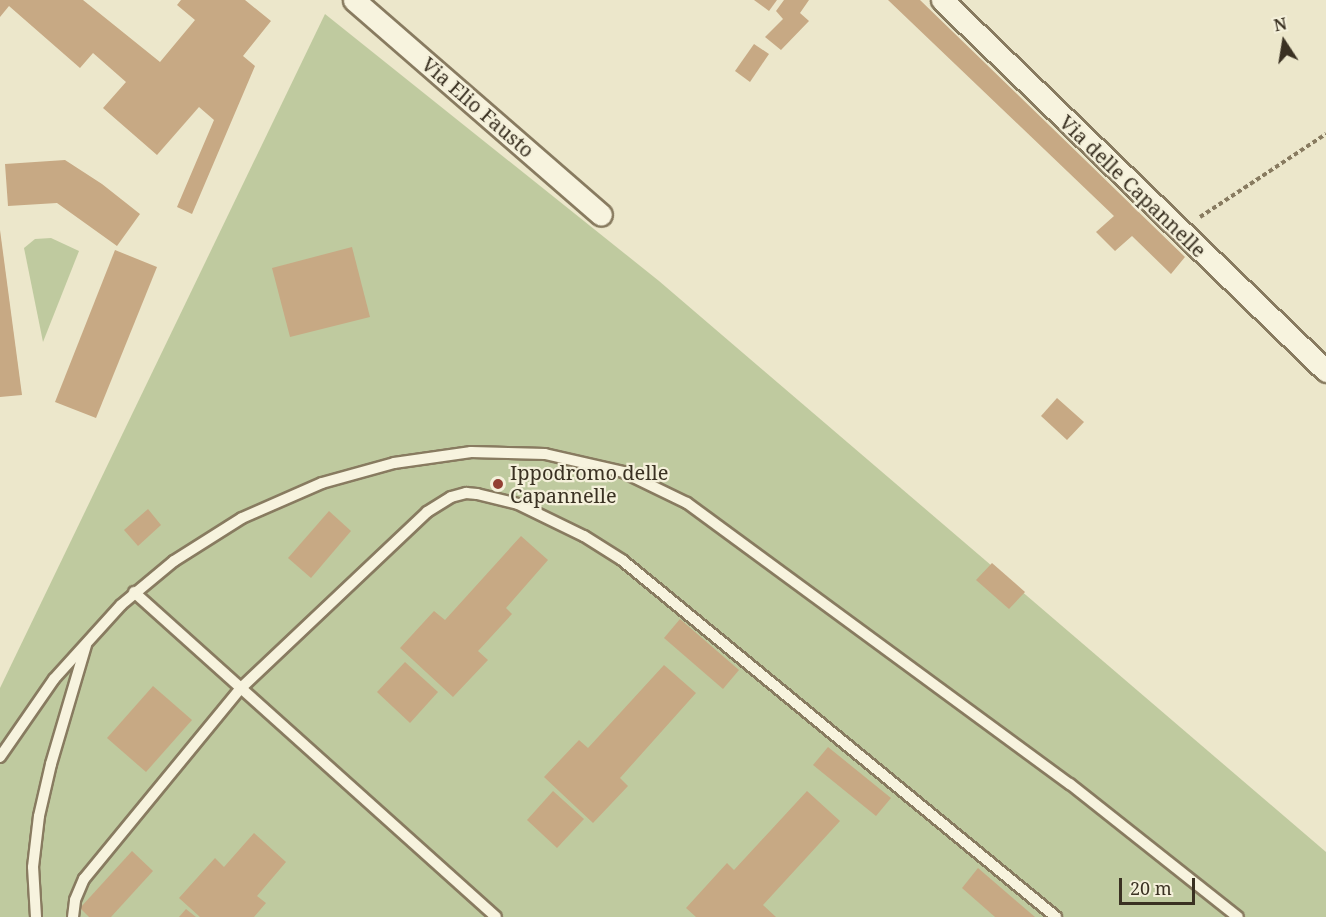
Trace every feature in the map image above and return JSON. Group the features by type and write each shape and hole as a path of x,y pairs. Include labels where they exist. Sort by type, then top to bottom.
{"street":[{"name":"Via Elio Fausto","path":"354,0 601,214"},
{"name":"Via delle Capannelle","path":"942,0 1326,371"}],"lane":[{"path":"0,757 54,679 87,640 134,592 174,561 242,518 322,483 418,459 498,451 555,455 608,468 658,487 699,512 1070,784 1238,917"},
{"path":"73,917 75,900 84,879 241,688 434,506 451,497 466,494 504,500 584,536 639,572 1056,917"},
{"path":"134,592 496,917"},
{"path":"36,917 33,867 39,816 53,754 87,640"}],"path":[{"path":"1179,231 1326,134"}],"green space":[{"name":"Ippodromo delle Capannelle","path":"325,14 659,281 1326,852 1326,917 0,917 0,688"},
{"path":"51,238 79,251 43,342 24,248 35,239"}],"building":[{"path":"0,0 83,0 160,62 195,20 177,5 181,0 245,0 271,21 243,56 255,66 192,214 177,207 214,120 199,107 157,155 103,108 126,82 93,53 80,68 9,6 0,17"},
{"path":"754,0 777,0 769,11"},
{"path":"784,0 809,0 800,13 809,21 781,50 765,37 783,19 776,11"},
{"path":"888,0 920,0 1185,257 1171,274 1132,236 1115,251 1096,232 1114,216"},
{"path":"754,44 769,54 750,82 735,71"},
{"path":"65,160 102,184 140,214 117,246 57,203 8,206 5,164"},
{"path":"0,230 22,395 0,397"},
{"path":"352,247 370,317 290,337 272,268"},
{"path":"115,250 157,267 96,418 55,402"},
{"path":"1057,398 1084,422 1067,440 1041,416"},
{"path":"148,509 161,525 138,546 124,530"},
{"path":"329,511 351,531 311,578 288,558"},
{"path":"521,536 548,560 506,608 512,614 478,651 488,660 453,697 400,648 434,611 445,620"},
{"path":"992,563 1025,592 1009,609 976,580"},
{"path":"680,619 739,670 723,689 664,638"},
{"path":"405,662 438,692 410,723 377,692"},
{"path":"664,665 696,693 620,778 628,786 593,823 544,777 579,740 588,748"},
{"path":"153,686 192,720 146,772 107,738"},
{"path":"828,747 891,798 876,816 813,765"},
{"path":"553,791 584,819 557,848 527,820"},
{"path":"807,791 840,821 763,905 776,917 696,917 686,908 727,863 734,870"},
{"path":"254,833 286,862 257,896 266,903 254,917 200,917 179,898 215,858 224,867"},
{"path":"132,851 153,871 111,917 89,917 80,908"},
{"path":"978,868 1035,917 995,917 962,888"},
{"path":"186,909 196,917 179,917"}],"place":[{"name":"Ippodromo delle Capannelle","path":"498,484"}]}
